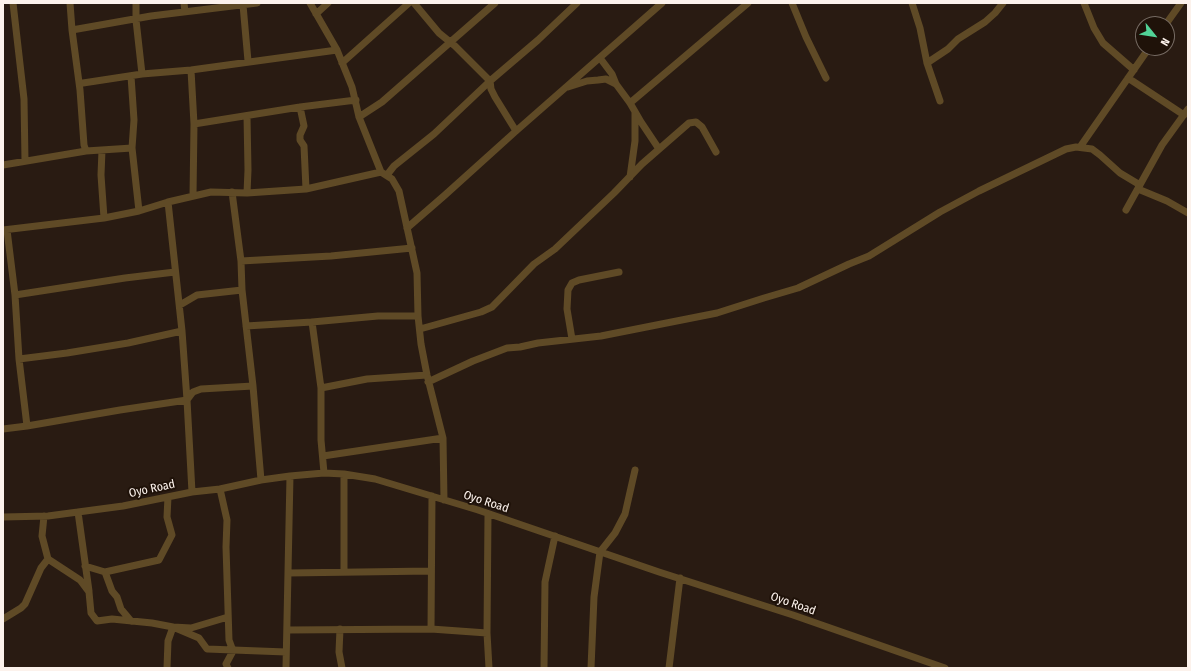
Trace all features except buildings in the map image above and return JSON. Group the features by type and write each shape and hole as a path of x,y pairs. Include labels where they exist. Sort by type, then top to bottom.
{"street":[{"path":"13,3 24,99 25,161"},
{"path":"70,3 72,30 80,81 84,145 86,151"},
{"path":"136,3 136,20 142,74"},
{"path":"184,3 185,12"},
{"path":"72,30 136,20 151,16 257,3"},
{"path":"310,3 337,50 356,100 359,117 384,173 392,180 399,190 417,273 418,316 428,382 443,438 444,500"},
{"path":"316,14 328,3"},
{"path":"342,63 409,3"},
{"path":"414,3 439,34 455,46 490,81 491,89 495,97 516,131"},
{"path":"359,117 382,102 495,3"},
{"path":"27,426 19,359 15,295 5,230 104,218 139,211 168,202 211,192 247,193 306,189 384,173 434,134 490,81 538,40 577,3"},
{"path":"407,228 662,3"},
{"path":"630,103 748,3"},
{"path":"792,3 806,37 826,78"},
{"path":"912,3 920,28 927,63 940,101"},
{"path":"927,63 948,49 958,39 985,22 995,14 1003,3"},
{"path":"1084,3 1094,28 1103,43 1134,70"},
{"path":"1172,16 1181,3"},
{"path":"243,5 248,61"},
{"path":"80,81 191,70 337,50"},
{"path":"1080,147 1144,56"},
{"path":"600,58 612,74 616,84 630,103 659,150"},
{"path":"191,70 194,124 193,196"},
{"path":"131,76 134,120 132,148 139,211"},
{"path":"1126,210 1162,145 1186,115 1128,78"},
{"path":"566,88 587,81 606,79 616,84"},
{"path":"194,124 300,107 356,100"},
{"path":"300,107 304,126 300,135 300,140 304,146 306,189"},
{"path":"630,178 635,141 635,112"},
{"path":"247,116 247,193"},
{"path":"420,329 481,312 492,307 534,264 555,249 630,178 642,164 690,123 696,122 702,127 716,152"},
{"path":"428,382 473,361 507,348 630,331 717,313 798,288 849,264 870,256 940,212 1055,153 1066,149 1080,147 1092,149 1139,187 1188,213"},
{"path":"3,165 86,151 132,148"},
{"path":"102,150 101,175 104,218"},
{"path":"232,192 241,261 242,290 253,386 261,480"},
{"path":"168,202 180,305 192,492"},
{"path":"241,261 331,256 412,248"},
{"path":"15,295 125,278 176,272"},
{"path":"572,339 567,310 568,290 572,283 579,280 619,272"},
{"path":"180,305 197,295 242,290"},
{"path":"246,326 378,316 418,316"},
{"path":"312,322 321,388 321,440 324,473"},
{"path":"19,359 128,343 182,331"},
{"path":"321,388 367,379 427,375"},
{"path":"3,429 187,400 193,392 201,389 253,386"},
{"path":"323,456 443,438"},
{"path":"591,668 594,597 600,552 615,533 625,514 635,470"},
{"name":"Oyo Road","path":"3,517 44,516 123,506 192,492 220,489 261,480 290,476 324,473 344,474 375,479 488,514 793,615 932,666 945,668"},
{"path":"344,474 344,572"},
{"path":"286,668 290,476"},
{"path":"220,489 227,520 226,547 229,640 233,651 226,664 228,668"},
{"path":"431,630 432,496"},
{"path":"85,566 105,572 159,560 172,535 167,517 168,497"},
{"path":"78,512 91,613 97,621 112,619 191,628 228,617"},
{"path":"488,514 487,632 490,668"},
{"path":"44,516 42,536 48,559 80,580 89,592"},
{"path":"544,668 545,582 555,536"},
{"path":"3,619 25,604 41,568 48,559"},
{"path":"288,573 431,571"},
{"path":"105,572 112,591 117,597 121,610 131,621"},
{"path":"669,668 680,578"},
{"path":"173,627 199,638 207,649 286,652"},
{"path":"166,668 168,641 173,627"},
{"path":"287,630 340,629 487,632"},
{"path":"340,629 339,652 342,668"}]}
